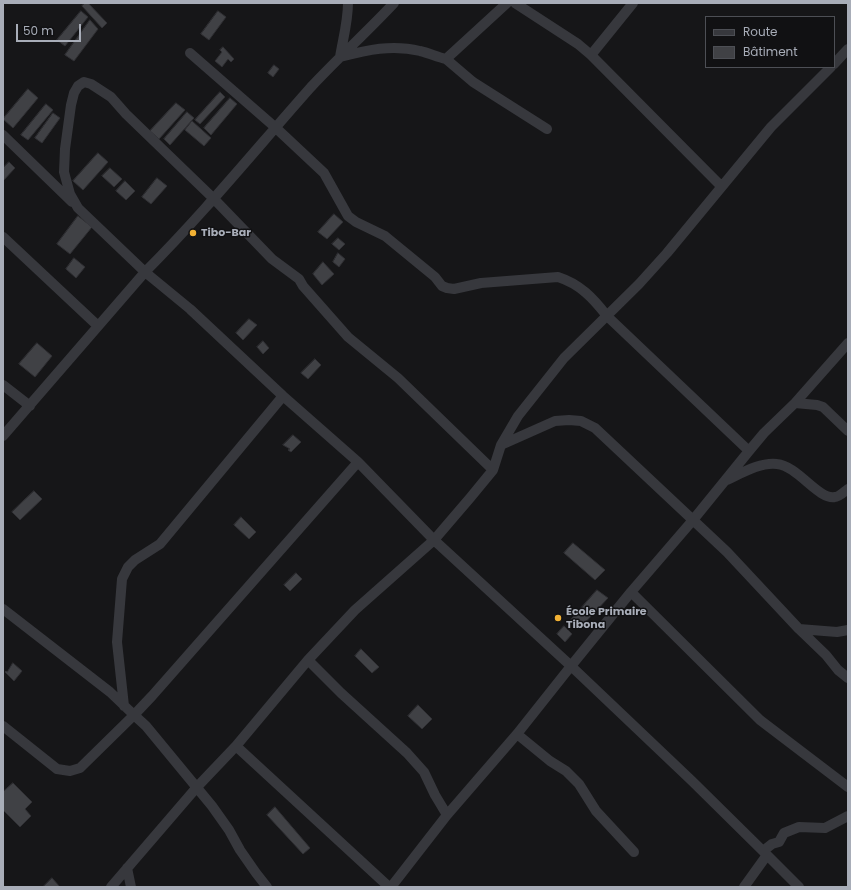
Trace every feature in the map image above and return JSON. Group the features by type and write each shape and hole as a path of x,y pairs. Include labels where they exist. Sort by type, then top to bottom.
{"street":[{"path":"340,57 348,15 348,3"},
{"path":"3,436 145,272 183,234 312,86 394,3"},
{"path":"446,59 507,3"},
{"path":"515,3 578,44 591,55 721,186"},
{"path":"591,55 633,3"},
{"path":"340,57 391,47 419,51 446,59 473,82 547,129"},
{"path":"835,63 848,49"},
{"path":"190,53 276,128 324,173 348,216 356,222 385,236 435,277 442,286 454,289 481,283 558,277 571,281 585,292 607,316 749,451"},
{"path":"111,887 197,787 236,746 308,660 355,610 434,540 493,470 500,445 518,416 564,358 639,284 771,127 830,68"},
{"path":"78,208 70,194 64,172 71,105 78,86 84,82 91,84 111,97 126,114 214,199 272,258 299,279 303,286 348,337 398,378 493,470"},
{"path":"3,135 145,272 190,309 283,396 358,462 434,540 571,666 692,781 798,887"},
{"path":"3,237 98,326"},
{"path":"236,746 390,887 447,815 517,734 630,592 693,520 764,433 795,403 848,343"},
{"path":"3,385 30,406"},
{"path":"124,706 117,642 122,579 128,567 135,560 160,544 283,396"},
{"path":"795,403 817,405 823,408 848,431"},
{"path":"500,445 555,420 581,421 594,428 726,552 799,629 826,655 838,670 848,678"},
{"path":"3,726 57,768 70,771 80,768 152,696 358,462"},
{"path":"724,481 766,463 786,466 828,497 836,497 848,489"},
{"path":"630,592 760,720 848,787"},
{"path":"3,608 110,692 146,726 197,787 229,830 240,850 267,887"},
{"path":"799,629 837,632 848,630"},
{"path":"308,660 341,693 407,753 424,772 447,815"},
{"path":"517,734 550,761 566,771 579,784 596,811 634,852"},
{"path":"744,887 765,853 772,844 778,842 784,833 799,827 825,828 848,816"},
{"path":"127,868 131,887"}],"building":[{"path":"85,3 88,3 107,23 102,28 82,6"},
{"path":"81,11 88,17 65,46 57,40"},
{"path":"218,11 226,17 209,40 201,34"},
{"path":"90,20 98,29 74,61 65,55"},
{"path":"223,47 234,59 231,62 228,59 222,67 215,61 222,52 220,50"},
{"path":"274,65 279,69 273,77 268,73"},
{"path":"28,89 38,98 13,128 3,119"},
{"path":"220,92 225,97 200,124 195,120"},
{"path":"230,98 237,104 211,135 204,128"},
{"path":"176,103 185,110 159,139 150,131"},
{"path":"46,104 53,110 28,140 21,135"},
{"path":"187,112 194,118 170,145 164,139"},
{"path":"53,113 60,118 42,143 35,138"},
{"path":"192,121 211,138 204,146 185,130"},
{"path":"98,153 108,162 83,190 73,181"},
{"path":"9,162 15,168 3,181 3,168"},
{"path":"110,168 122,179 114,187 102,176"},
{"path":"157,178 167,186 151,204 142,197"},
{"path":"125,181 135,191 126,200 116,191"},
{"path":"334,214 343,222 327,239 318,232"},
{"path":"78,216 92,227 70,254 57,244"},
{"path":"338,238 345,244 339,250 332,244"},
{"path":"338,253 345,259 339,267 333,262"},
{"path":"74,258 85,267 76,278 66,269"},
{"path":"323,262 334,274 322,285 313,274"},
{"path":"249,319 257,325 243,340 236,333"},
{"path":"263,341 269,348 263,354 257,347"},
{"path":"37,343 52,356 35,377 19,364"},
{"path":"315,359 321,365 308,379 301,373"},
{"path":"293,435 301,442 291,452 288,450 290,449 283,445"},
{"path":"34,491 42,499 20,520 12,512"},
{"path":"241,517 256,532 249,539 234,525"},
{"path":"573,543 605,570 595,580 564,553"},
{"path":"296,573 302,579 290,591 284,585"},
{"path":"597,590 608,598 579,629 570,621"},
{"path":"564,626 572,634 565,642 557,634"},
{"path":"361,649 379,667 372,673 355,656"},
{"path":"13,663 22,671 14,681 5,672 7,672"},
{"path":"418,705 432,719 422,729 408,716"},
{"path":"13,783 32,802 25,809 31,816 20,827 3,810 3,792"},
{"path":"275,807 310,848 303,854 267,815"},
{"path":"52,878 60,887 43,887"}],"place":[{"name":"Tibo-Bar","path":"193,233"},
{"name":"École Primaire Tibona","path":"558,618"}]}
